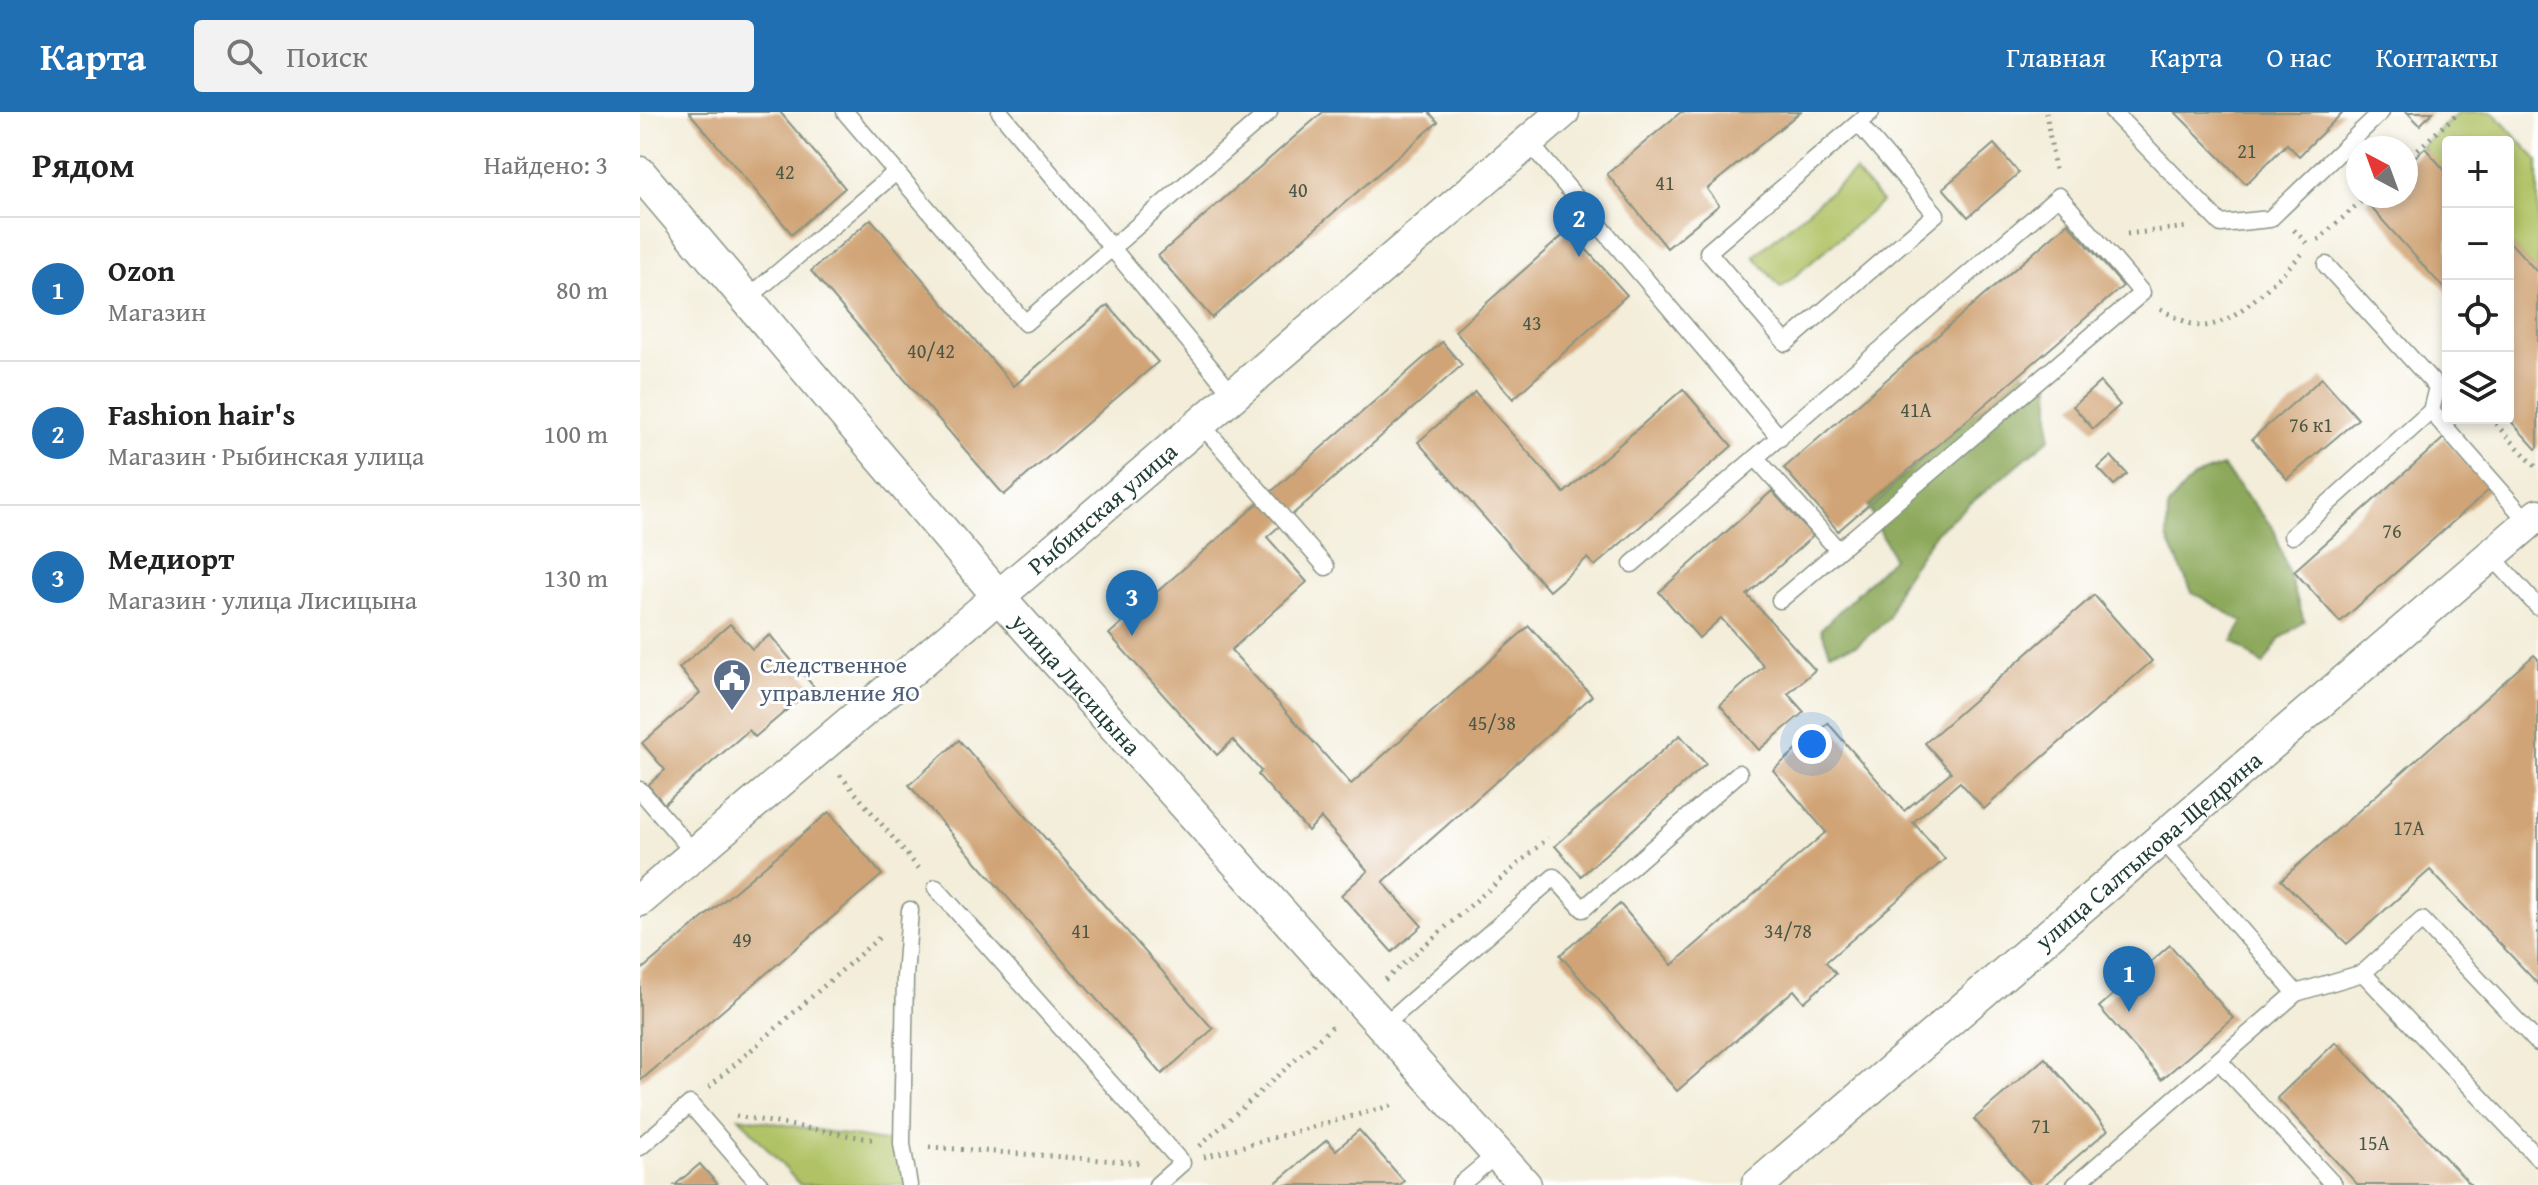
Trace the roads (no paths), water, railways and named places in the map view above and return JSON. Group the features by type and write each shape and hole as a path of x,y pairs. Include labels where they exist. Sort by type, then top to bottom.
{"street":[{"name":"Рыбинская улица","path":"640,900 999,597 1563,112"},
{"name":"улица Лисицына","path":"640,173 999,597 1525,1185"},
{"name":"улица Салтыкова-Щедрина","path":"1775,1180 2161,838 2534,519"}],"lane":[{"path":"845,112 1025,323 1269,112"},
{"path":"1000,112 1233,395"},
{"path":"2113,112 2221,224 2270,219 2381,112"},
{"path":"1865,117 1936,214 1786,343 1708,252 1865,117"},
{"path":"1528,141 1780,438"},
{"path":"747,299 896,172"},
{"path":"1632,564 2059,196 2142,293 1780,600"},
{"path":"2292,536 2431,411 2437,387 2326,265"},
{"path":"2431,411 2534,519"},
{"path":"1201,424 1326,567"},
{"path":"1756,458 1838,550"},
{"path":"2491,555 2538,607"},
{"path":"1383,1026 1554,877 1583,909 1739,773"},
{"path":"640,790 695,854"},
{"path":"2161,838 2296,993"},
{"path":"936,888 1182,1163 1157,1185"},
{"path":"909,1185 902,1144 905,977 910,910"},
{"path":"2075,1185 2296,993 2363,973 2422,920 2538,1043"},
{"path":"2363,973 2538,1158"},
{"path":"2219,1061 2334,1185"},
{"path":"640,1147 690,1104 760,1185"},
{"path":"1460,1185 1497,1154"}],"place":[{"name":"Fashion hair's","path":"1579,257"},
{"name":"Медиорт","path":"1132,636"},
{"name":"Следственное управление ЯО","path":"732,712"},
{"name":"Ozon","path":"2129,1012"}]}
